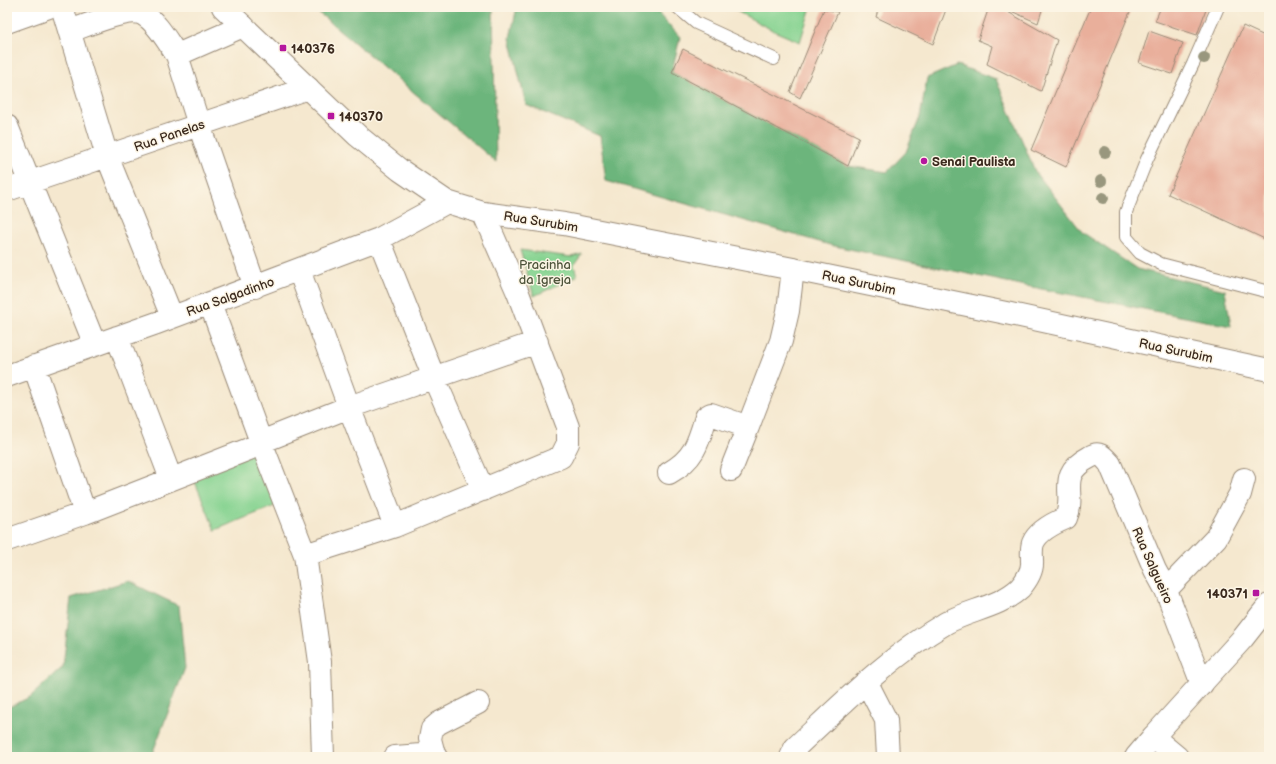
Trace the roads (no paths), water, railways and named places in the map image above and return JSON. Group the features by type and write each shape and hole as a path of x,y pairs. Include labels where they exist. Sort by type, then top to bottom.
{"street":[{"path":"7,22 49,7"},
{"path":"62,7 107,156 172,317"},
{"path":"223,7 358,136 400,170 447,202"},
{"path":"70,30 126,13 137,12 144,14 153,23 177,55 254,287"},
{"path":"177,55 243,26"},
{"name":"Rua Panelas","path":"7,190 308,88"},
{"path":"7,126 95,344"},
{"name":"Rua Surubim","path":"447,202 483,212 564,224 792,269 1006,313 1269,370"},
{"name":"Rua Salgadinho","path":"9,369 34,366 300,270 379,239 447,202"},
{"path":"304,555 395,526 561,457 566,450 568,443 568,427 537,342 483,212"},
{"path":"379,239 434,378 483,490"},
{"path":"731,470 781,341 788,311 792,269"},
{"path":"300,270 349,407 395,526"},
{"path":"210,303 304,555 320,662 323,757"},
{"path":"117,337 171,479"},
{"path":"7,540 85,513 250,449 261,442 349,407 537,342"},
{"path":"34,366 85,513"},
{"path":"669,473 682,466 698,447 706,417 711,414 748,427"},
{"name":"Rua Salgueiro","path":"867,683 908,649 947,622 1001,600 1020,588 1030,574 1033,564 1033,543 1040,534 1053,523 1066,518 1069,510 1068,480 1072,472 1079,462 1096,454 1102,455 1110,464 1155,570 1166,590 1202,684"},
{"path":"1166,590 1216,538 1240,494 1244,479"},
{"path":"1136,757 1202,684 1269,606"},
{"path":"791,757 795,748 867,683 886,720 888,757"},
{"path":"395,757 435,755 430,739 432,729 439,723 478,703"},
{"path":"1153,737 1177,757"}],"lane":[{"path":"677,7 696,23 774,59"},
{"path":"1218,7 1193,64 1147,159 1126,212 1126,237 1140,253 1161,264 1269,292"}],"place":[{"name":"140376","path":"283,48"},
{"name":"140370","path":"331,116"},
{"name":"Senai Paulista","path":"924,161"},
{"name":"140371","path":"1256,593"}],"park label":[{"name":"Pracinha da Igreja","path":"545,272"}]}
